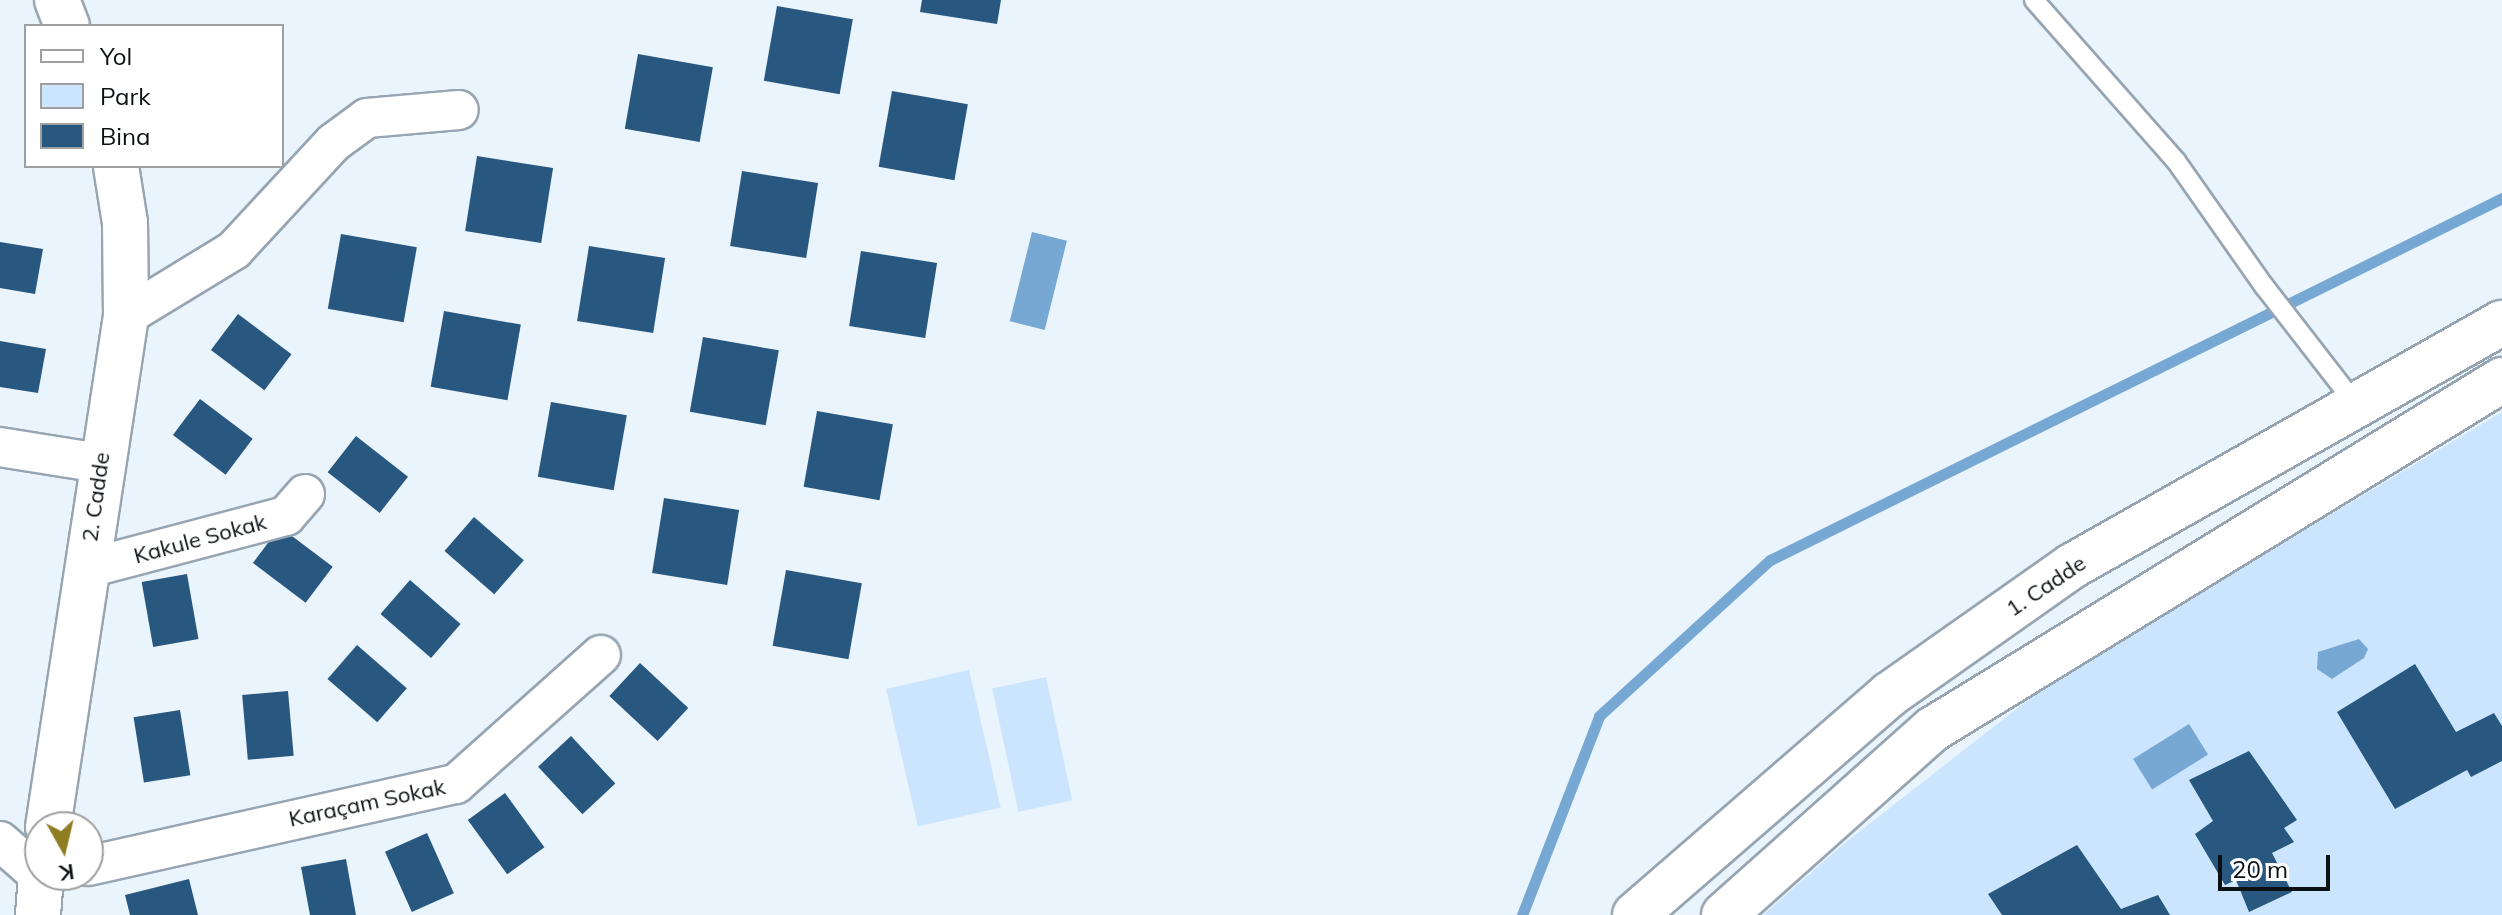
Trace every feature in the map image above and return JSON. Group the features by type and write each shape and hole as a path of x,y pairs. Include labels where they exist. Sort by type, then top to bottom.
{"main road":[{"path":"57,0 66,24"},
{"name":"2. Cadde","path":"50,811 100,463 126,316 125,223 116,168"},
{"name":"1. Cadde","path":"1635,915 1903,685 2072,566 2502,323"},
{"path":"1724,915 1933,729 2502,380"}],"street":[{"path":"126,316 234,250 333,143 367,118 459,110"},
{"path":"0,447 100,463"},
{"name":"Kakule Sokak","path":"85,569 286,516 305,494"},
{"name":"Karaçam Sokak","path":"104,862 456,784 601,655"},
{"path":"0,841 24,867"}],"lane":[{"path":"2034,0 2176,161 2264,286 2358,407"}],"green space":[{"path":"2502,412 2502,915 1763,915 1846,842 2051,682"},
{"path":"969,670 1001,807 918,827 886,689"},
{"path":"1046,677 1072,800 1018,812 992,688"}],"water":[{"path":"1032,232 1067,241 1045,330 1010,321"},
{"path":"2359,639 2368,649 2364,658 2332,679 2317,669 2318,652"},
{"path":"2189,724 2208,755 2152,790 2133,759"}],"building":[{"path":"922,0 1001,0 997,24 920,12"},
{"path":"777,6 853,19 840,94 764,81"},
{"path":"638,54 713,67 700,142 625,129"},
{"path":"892,91 968,104 954,180 879,167"},
{"path":"477,156 553,168 541,243 465,231"},
{"path":"742,171 818,183 806,258 730,246"},
{"path":"341,234 417,247 404,322 328,309"},
{"path":"0,242 43,249 35,294 0,288"},
{"path":"589,246 665,258 653,333 577,321"},
{"path":"861,251 937,263 925,338 849,326"},
{"path":"444,311 521,325 507,400 431,387"},
{"path":"238,314 292,354 264,390 211,350"},
{"path":"703,337 779,350 766,425 690,412"},
{"path":"0,341 46,349 38,393 0,387"},
{"path":"200,399 253,439 226,475 173,435"},
{"path":"551,402 627,415 614,490 538,477"},
{"path":"817,411 893,424 879,500 804,487"},
{"path":"356,436 408,477 380,513 328,472"},
{"path":"664,498 739,510 727,585 652,573"},
{"path":"474,517 524,560 494,594 444,551"},
{"path":"280,527 333,567 306,603 253,563"},
{"path":"786,570 862,583 848,659 773,646"},
{"path":"187,574 198,639 153,647 142,582"},
{"path":"410,580 461,624 431,658 380,614"},
{"path":"357,645 407,688 377,722 327,679"},
{"path":"640,663 688,708 658,741 609,696"},
{"path":"2415,664 2456,732 2494,713 2502,726 2502,761 2471,777 2467,770 2395,809 2337,712"},
{"path":"288,691 294,756 248,760 242,695"},
{"path":"180,710 190,775 144,783 134,717"},
{"path":"571,736 615,784 582,814 538,767"},
{"path":"2249,751 2297,820 2284,828 2294,842 2272,853 2292,892 2249,912 2236,880 2225,885 2195,834 2213,821 2189,780"},
{"path":"505,793 544,847 507,874 468,820"},
{"path":"427,833 454,893 412,912 385,852"},
{"path":"2077,845 2121,909 2158,895 2170,915 2002,915 1988,894"},
{"path":"346,859 356,915 310,915 301,867"},
{"path":"189,879 198,915 130,915 125,895"}],"waterway":[{"path":"1522,915 1599,716 1770,560 2502,198"}]}
